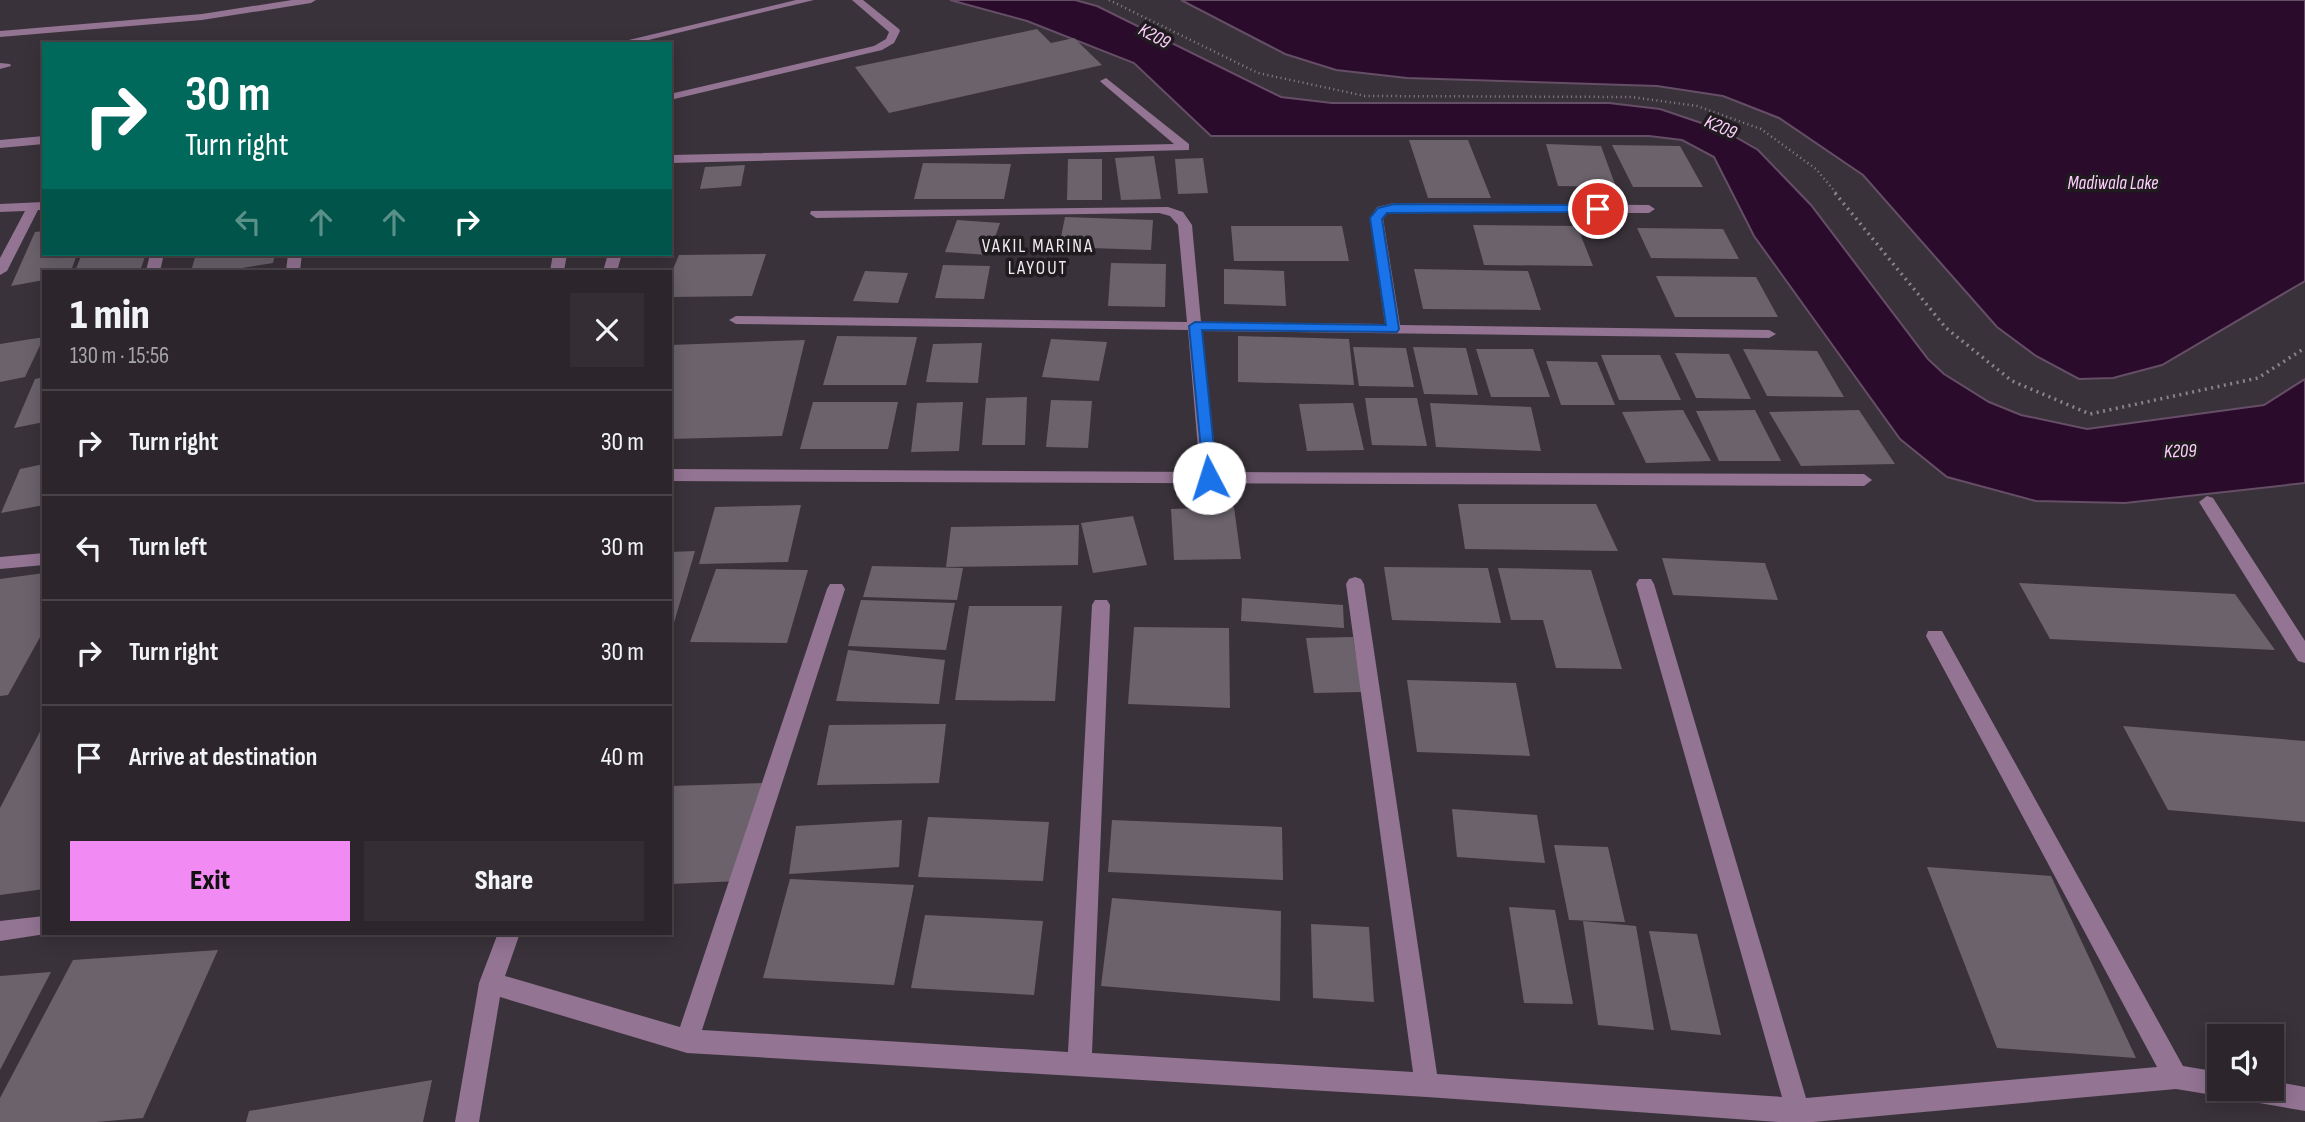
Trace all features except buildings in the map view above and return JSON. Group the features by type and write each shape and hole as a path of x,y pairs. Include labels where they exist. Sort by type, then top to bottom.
{"street":[{"path":"0,34 202,17 311,0"},
{"path":"626,42 809,0"},
{"path":"672,97 878,48 890,41 895,31 857,0"},
{"path":"672,159 1185,147 1106,80"},
{"path":"0,144 42,140"},
{"path":"0,208 39,206"},
{"path":"0,271 39,206"},
{"path":"1393,329 1376,218 1382,210 1394,207 1649,209"},
{"path":"816,214 1159,209 1173,211 1182,216 1209,478"},
{"path":"736,320 1769,334"},
{"path":"672,475 1864,480"},
{"path":"2207,502 2305,656"},
{"path":"0,563 42,559"},
{"path":"1354,584 1427,1085"},
{"path":"1645,584 1798,1111"},
{"path":"687,1041 835,589"},
{"path":"1079,1065 1101,605"},
{"path":"1935,636 2176,1077"},
{"path":"0,931 42,926"},
{"path":"467,1122 491,984 508,935"},
{"path":"491,984 687,1041 1427,1085 1798,1111 2176,1077 2207,1082"},
{"path":"2284,1095 2305,1099"}],"path":[{"path":"1109,0 1258,73 1365,96 1632,97 1697,106 1761,129 1816,169 1946,328 2012,381 2090,414 2258,378 2305,348"}],"water":[{"name":"K209","path":"950,0 1075,0 1097,6 1281,97 1332,103 1609,103 1660,109 1725,131 1758,150 1811,205 1928,359 1944,374 1989,402 2021,415 2087,429 2264,405 2305,379 2305,483 2125,503 2036,501 1947,477 1900,439 1754,236 1714,157 1682,140 1649,136 1211,136 1134,63 1027,21"},
{"name":"Madiwala Lake","path":"1181,0 2305,0 2305,281 2162,365 2113,378 2079,379 2036,356 1997,327 1863,175 1779,118 1723,96 1657,86 1407,78 1336,70 1285,54"}],"district":[{"name":"VAKIL MARINA LAYOUT","path":"1038,256"}],"route":[{"path":"1209,478 1195,326 1393,329 1376,218 1382,210 1394,207 1598,209"}]}
